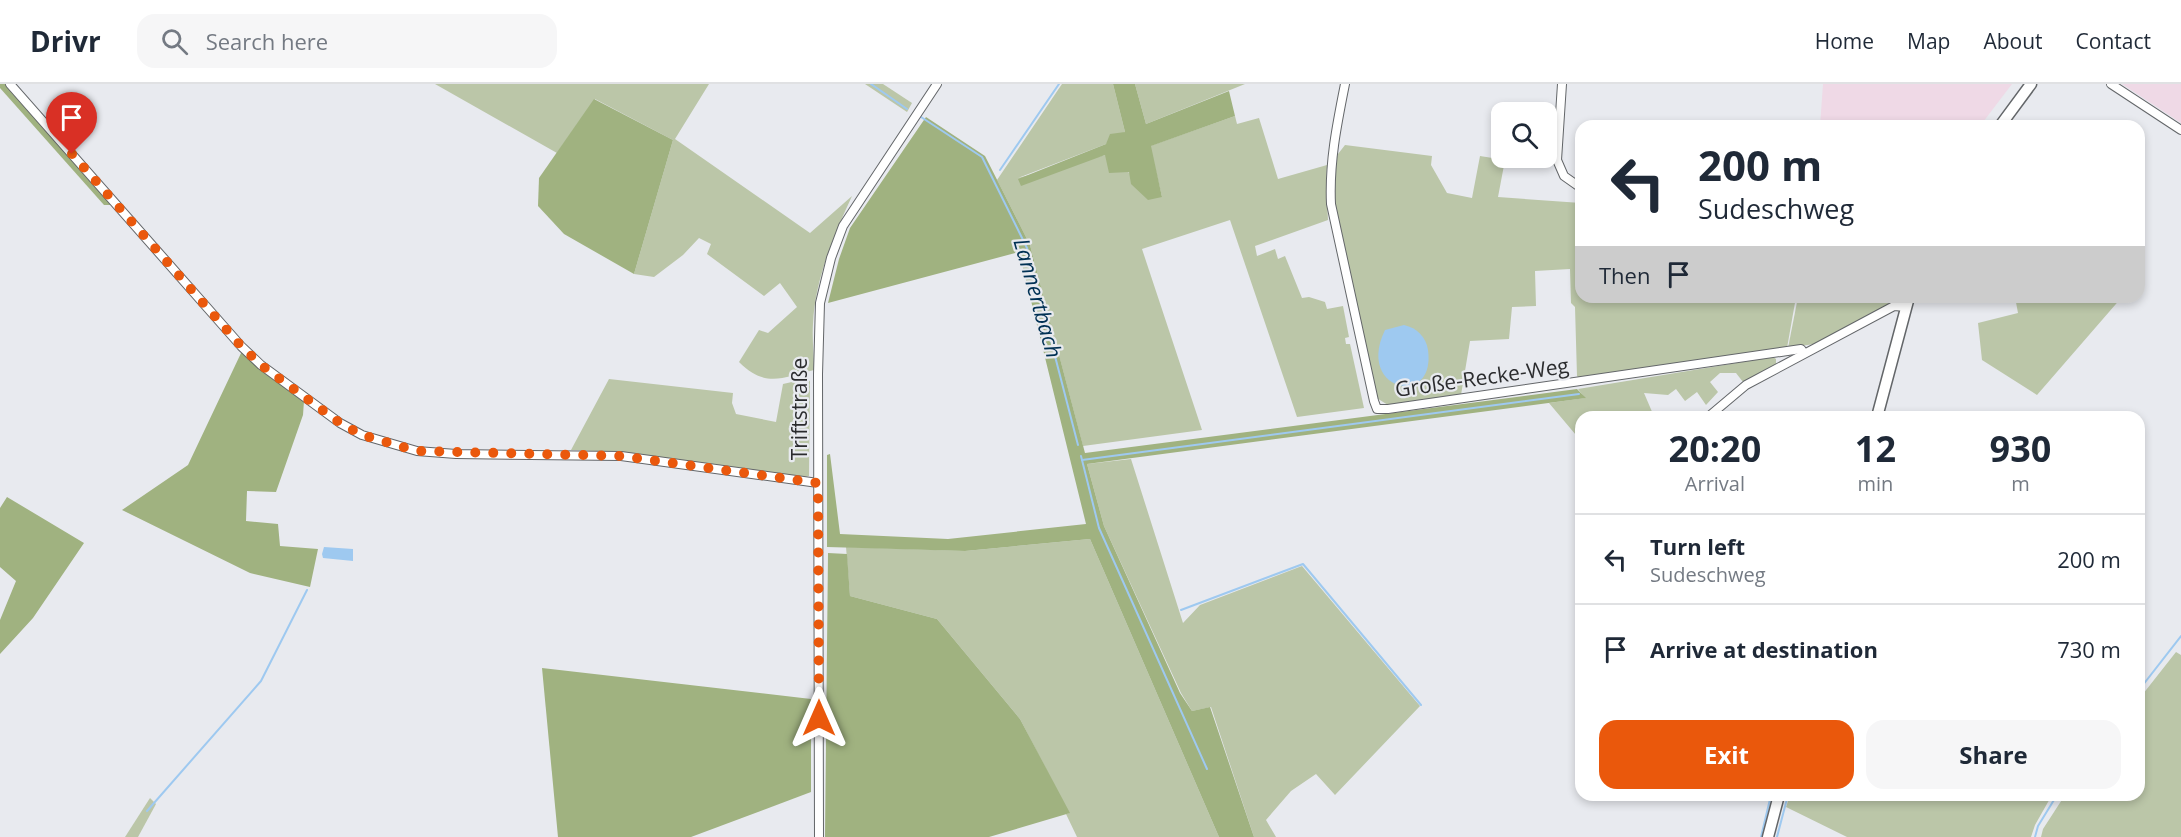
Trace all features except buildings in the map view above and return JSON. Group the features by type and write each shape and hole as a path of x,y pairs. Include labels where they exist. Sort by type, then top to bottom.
{"main road":[{"path":"2004,120 2031,84"},
{"path":"1879,411 1907,303"},
{"path":"1768,837 1777,801"}],"street":[{"path":"10,84 241,346 261,365 294,390 340,423 362,435 417,451 621,456 818,483"},
{"name":"Triftstraße","path":"819,837 818,324 820,303 831,258 843,226 937,84"},
{"name":"Große-Recke-Weg","path":"1345,84 1334,143 1330,184 1331,204 1377,409 1564,385 1801,349 1804,352"},
{"path":"1562,84 1557,159 1564,176 1575,184"},
{"path":"2111,84 2181,130"},
{"name":"Große-Recke-Weg","path":"1715,411 1746,385 1804,352 1904,303"},
{"path":"1778,353 1784,364"}],"shaded area":[{"path":"1823,84 2012,84 1985,120 1820,120"},
{"path":"2122,84 2181,84 2181,123"}],"green space":[{"path":"0,84 8,84 111,205 104,205 0,88"},
{"path":"435,84 709,84 675,139 810,233 852,196 832,242 817,291 813,330 814,370 774,379 757,375 739,362 759,330 768,333 797,307 780,283 764,296 707,254 711,244 699,238 683,255 654,277 634,274 673,140 595,99 557,153"},
{"path":"865,84 883,84 912,103 907,112"},
{"path":"1062,84 1113,84 1125,132 1106,144 1018,178 1105,155 1162,197 1150,146 1235,116 1237,124 1259,118 1278,179 1327,165 1328,220 1255,246 1257,256 1275,249 1278,259 1285,256 1302,298 1309,297 1325,302 1327,309 1343,306 1349,337 1345,338 1346,344 1350,344 1364,408 1297,417 1230,220 1142,249 1202,430 1083,446 1030,245 997,180"},
{"path":"1113,84 1135,84 1146,124 1229,91 1235,116 1151,146 1162,197 1148,200 1131,184 1129,172 1109,173 1105,155 1021,186 1018,179 1106,144 1110,134 1125,132"},
{"path":"1135,84 1245,84 1146,124"},
{"path":"594,99 673,140 634,274 564,234 538,206 539,178"},
{"path":"926,117 985,156 1030,245 1085,453 1577,389 1586,398 1087,464 1104,526 1180,693 1192,711 1210,707 1254,837 1219,837 1090,539 965,551 827,547 827,455 830,454 840,534 948,539 1086,524 1019,252 828,303 839,259 850,228"},
{"path":"1345,145 1432,156 1431,165 1447,193 1472,198 1480,156 1491,158 1491,168 1503,168 1498,197 1575,203 1575,303 1795,303 1787,348 1580,379 1577,376 1575,307 1571,303 1570,269 1535,271 1536,306 1512,307 1509,339 1470,341 1461,395 1388,405 1375,397 1335,206 1334,167 1338,154"},
{"path":"1797,303 1888,303 1814,344 1788,348"},
{"path":"2016,303 2117,303 2037,395 1982,360 1978,323 2018,313"},
{"path":"242,351 304,401 303,415 276,492 247,491 246,521 278,524 280,546 318,549 310,587 250,573 122,510 188,465"},
{"path":"1773,357 1776,359 1776,364 1743,382 1736,373 1720,373 1710,382 1718,392 1706,405 1697,392 1685,401 1676,389 1668,395 1644,393 1652,411 1575,411 1575,434 1549,403 1585,398 1578,389"},
{"path":"609,379 733,393 732,403 736,414 776,422 783,384 805,379 810,381 809,476 622,452 571,450"},
{"path":"1131,459 1183,623 1200,605 1302,566 1420,706 1335,795 1316,774 1291,791 1266,820 1276,837 1254,837 1211,707 1192,711 1181,693 1104,526 1087,464"},
{"path":"7,497 84,543 33,618 0,654 0,620 16,581 0,567 0,508"},
{"path":"1090,539 1219,837 1077,837 1066,814 1069,813 1020,719 937,619 850,596 846,547 965,551"},
{"path":"828,553 847,554 850,596 937,619 1020,719 1070,813 989,837 825,837"},
{"path":"2176,652 2181,655 2181,837 2041,837 2043,829 2061,801 2145,801 2145,691"},
{"path":"542,668 811,699 811,792 691,837 558,837"},
{"path":"150,798 156,804 138,837 125,837"},
{"path":"1788,801 2049,801 2031,837 1847,837 1786,807"}],"water":[{"path":"1404,325 1420,334 1428,350 1427,369 1420,380 1410,386 1398,385 1388,379 1380,367 1379,351 1385,330"},
{"path":"324,547 353,549 353,561 323,558"}],"waterway":[{"name":"Lannertbach","path":"871,84 907,109"},
{"path":"1000,170 1059,84"},
{"name":"Lannertbach","path":"921,117 982,157 1027,248 1078,445"},
{"path":"1082,460 1579,394"},
{"name":"Lannertbach","path":"1081,456 1099,528 1207,769"},
{"path":"1181,610 1303,564 1421,705"},
{"path":"147,811 261,681 307,590"},
{"path":"2145,682 2181,636"},
{"path":"1761,837 1770,801"},
{"path":"1777,837 1786,801"},
{"path":"2035,837 2038,826 2053,801"}],"route":[{"path":"72,154 241,346 261,365 294,390 340,423 362,435 417,451 621,456 818,483 819,718"}]}
